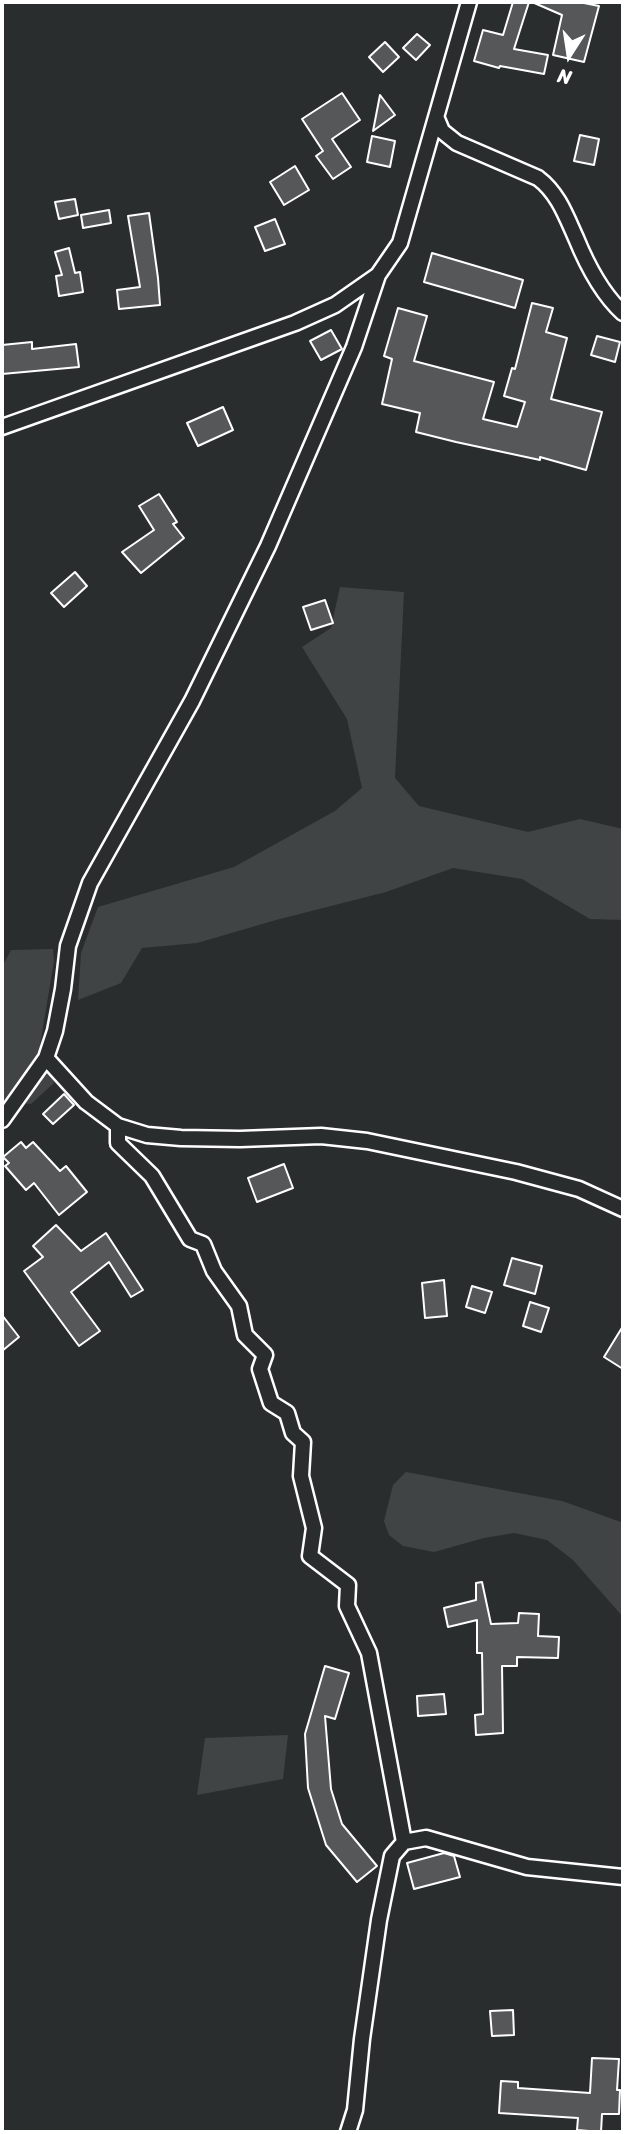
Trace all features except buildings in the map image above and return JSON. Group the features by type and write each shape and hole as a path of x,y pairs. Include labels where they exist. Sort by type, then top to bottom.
{"street":[{"path":"2,1120 46,1058 55,1031 68,946 90,883 192,701 268,545 354,347 378,275 400,243 469,2"},
{"path":"437,119 442,131 457,143 538,178 549,186 560,203 583,256 599,283 623,313"},
{"path":"2,427 295,323 335,305 378,275"},
{"path":"46,1058 86,1102 118,1126 147,1135 240,1139 321,1136 367,1141 516,1172 579,1189 623,1209"},
{"path":"118,1126 118,1143 152,1176 190,1238 203,1244 214,1271 239,1306 245,1335 265,1355 260,1369 271,1403 287,1413 293,1433 303,1442 301,1476 314,1528 310,1556 348,1586 347,1606 369,1653 404,1842"},
{"path":"348,2132 355,2110 379,1920 392,1856 404,1842 426,1838 527,1867 623,1877"}],"shaded area":[{"path":"340,587 404,592 395,778 419,806 528,832 580,819 623,829 623,920 590,919 522,879 453,868 386,892 197,943 142,948 121,983 78,1000 81,953 98,907 234,867 335,811 362,788 347,719 302,647 331,628"},
{"path":"53,949 54,961 40,1045 54,1083 31,1104 2,1101 2,967 11,950"},
{"path":"406,1472 562,1501 621,1522 623,1617 573,1560 547,1540 514,1533 434,1552 403,1546 389,1535 384,1521 393,1485"},
{"path":"288,1735 283,1779 197,1795 205,1738"}]}
